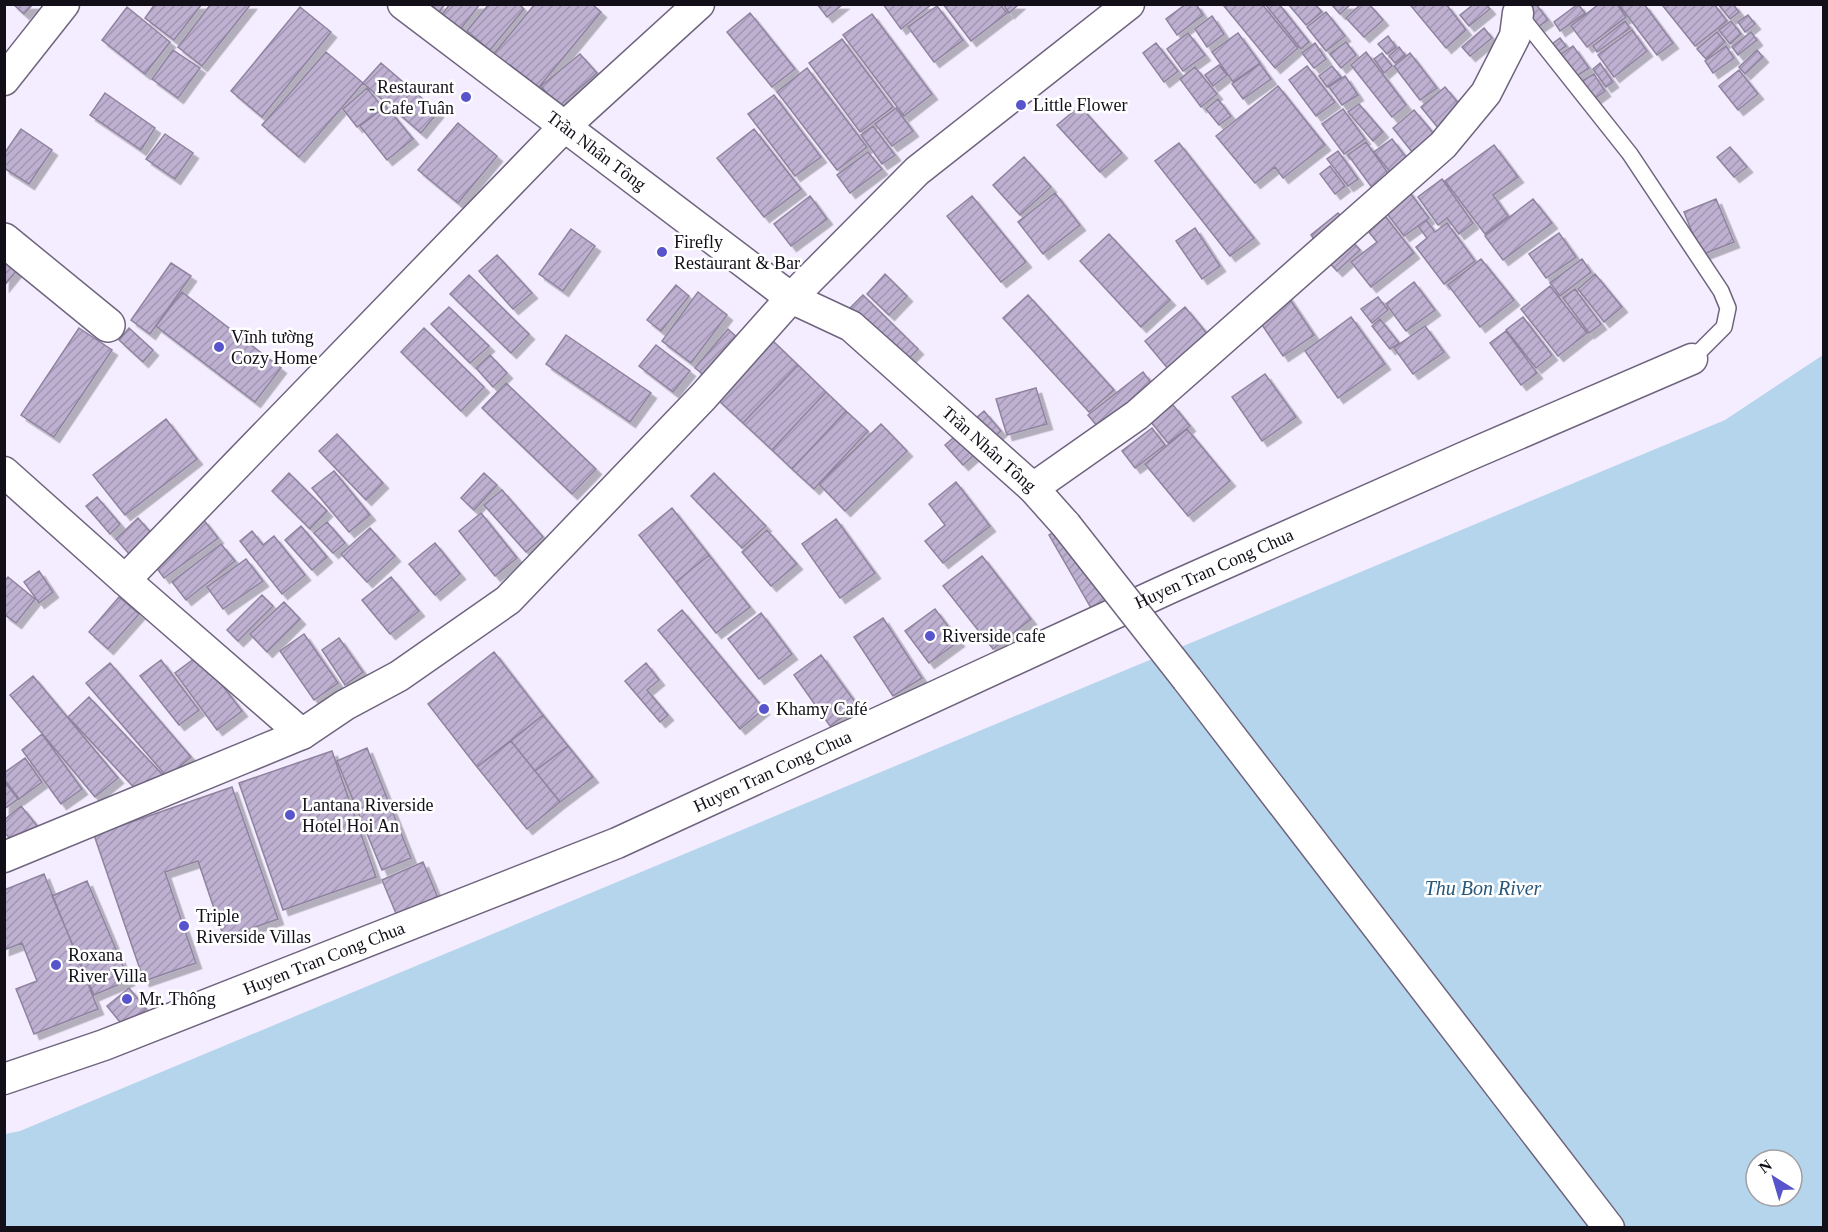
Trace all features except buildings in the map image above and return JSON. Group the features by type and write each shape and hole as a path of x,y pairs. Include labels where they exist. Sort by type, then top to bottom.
{"street":[{"path":"4,80 64,4"},
{"name":"Trần Nhân Tông","path":"403,4 791,297 851,326 1033,488 1066,525 1187,679 1609,1227"},
{"path":"125,580 564,127 699,4"},
{"path":"4,857 302,734 345,705 399,676 508,600 703,397 791,297 916,171 1129,4"},
{"path":"1033,488 1137,415 1443,145 1486,93 1515,36 1515,9"},
{"path":"4,240 108,325"},
{"name":"Huyen Tran Cong Chua","path":"4,1079 104,1045 617,843 1170,588 1456,460 1692,359"},
{"path":"4,472 302,734"}],"lane":[{"path":"1515,9 1630,154 1720,291 1728,308 1724,327 1692,359"}],"water":[{"name":"Thu Bon River","path":"1823,355 1823,1227 5,1228 5,1134 20,1131 1725,420"}],"place":[{"name":"Restaurant - Cafe Tuân","path":"466,97"},
{"name":"Little Flower","path":"1021,105"},
{"name":"Firefly Restaurant & Bar","path":"662,252"},
{"name":"Vĩnh tường Cozy Home","path":"219,347"},
{"name":"Riverside cafe","path":"930,636"},
{"name":"Khamy Café","path":"764,709"},
{"name":"Lantana Riverside Hotel Hoi An","path":"290,815"},
{"name":"Triple Riverside Villas","path":"184,926"},
{"name":"Roxana River Villa","path":"56,965"},
{"name":"Mr. Thông","path":"127,999"}]}
